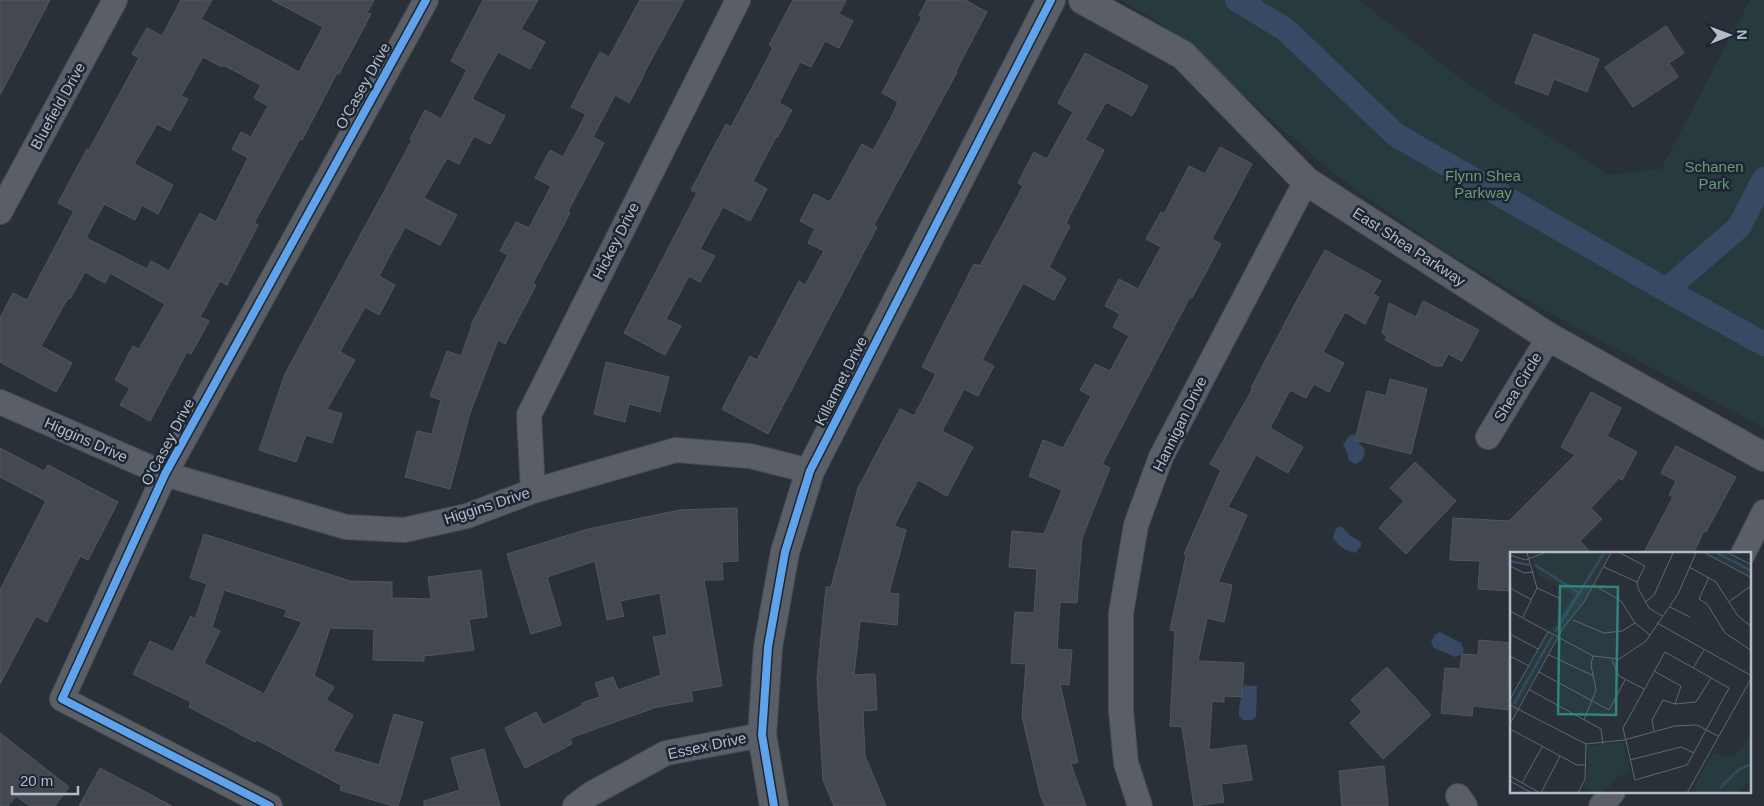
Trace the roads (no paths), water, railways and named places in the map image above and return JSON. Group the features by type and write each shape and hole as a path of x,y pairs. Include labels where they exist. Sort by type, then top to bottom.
{"street":[{"name":"Bluefield Drive","path":"0,212 115,0"},
{"name":"O'Casey Drive","path":"270,806 62,699 165,474 426,0"},
{"name":"Hickey Drive","path":"533,491 529,415 738,0"},
{"name":"Killarmet Drive","path":"774,806 762,735 768,647 785,552 810,471 1052,0"},
{"name":"East Shea Parkway","path":"1083,0 1183,55 1306,181 1549,337 1764,457"},
{"name":"Hannigan Drive","path":"1140,806 1126,763 1121,711 1122,613 1136,525 1161,457 1306,181"},
{"name":"Shea Circle","path":"1488,438 1549,337"},
{"name":"Higgins Drive","path":"0,402 165,474 346,527 404,530 467,516 533,491 676,450 750,456 810,471"},
{"path":"1744,552 1764,512"},
{"name":"Essex Drive","path":"576,806 591,794 666,753 762,735"},
{"path":"1601,806 1611,794"}],"water":[{"path":"1353,434 1358,436 1359,442 1365,450 1363,459 1356,464 1349,461 1343,445 1349,436"},
{"path":"1341,526 1351,536 1361,542 1361,546 1355,553 1342,548 1333,538 1336,528"},
{"path":"1440,632 1461,643 1464,649 1462,654 1455,657 1434,648 1431,642 1435,635"},
{"path":"1244,685 1257,686 1256,717 1252,720 1243,720 1239,716"}],"waterway":[{"path":"1237,0 1285,29 1396,135 1764,344"},
{"path":"1666,290 1739,227 1764,179"}],"park label":[{"name":"Schanen Park","path":"1714,176"},
{"name":"Flynn Shea Parkway","path":"1483,184"}]}
